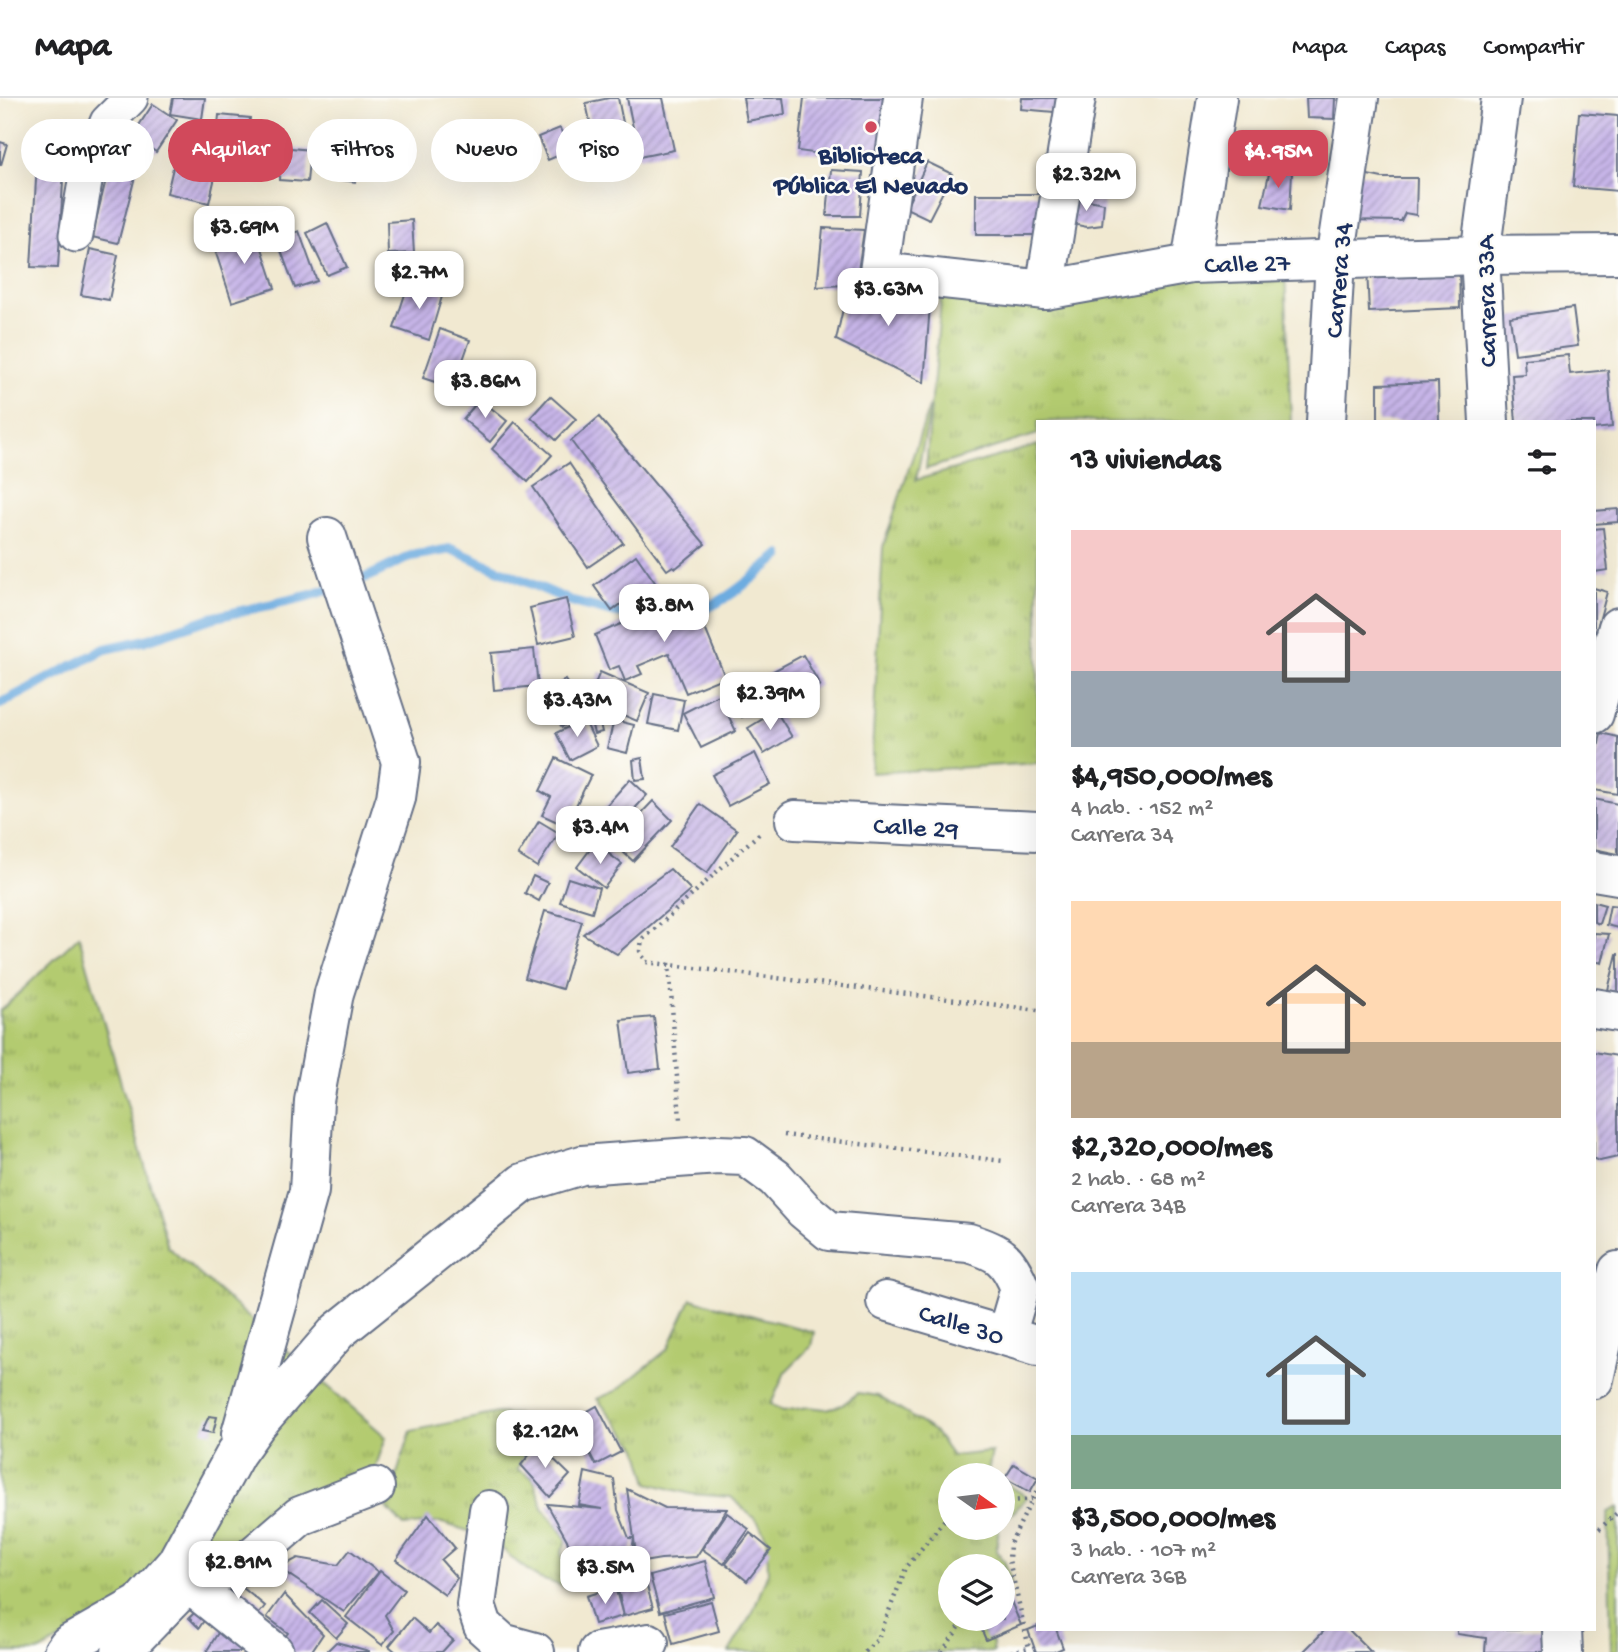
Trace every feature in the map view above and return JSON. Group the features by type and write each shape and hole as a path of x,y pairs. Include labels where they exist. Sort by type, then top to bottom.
{"street":[{"path":"76,235 87,170 107,122 131,98"},
{"name":"Calle 27","path":"903,98 879,272 1045,290 1191,264 1479,255 1618,254"},
{"path":"1045,290 1076,98"},
{"path":"1191,264 1217,98"},
{"name":"Carrera 34","path":"1326,420 1335,260 1359,98"},
{"name":"Carrera 33A","path":"1489,420 1479,255 1501,98"},
{"path":"236,1453 309,1191 314,1101 334,993 396,798 401,762 327,537"},
{"path":"1596,707 1618,627"},
{"name":"Calle 29","path":"795,820 1036,831"},
{"path":"1596,871 1618,875"},
{"path":"1596,1008 1618,1012"},
{"path":"140,1604 176,1563 236,1453 256,1425 338,1331 523,1183 582,1165 718,1155 745,1156 775,1178 804,1210 830,1231 969,1243 990,1250 1004,1258 1014,1275 1029,1283 1022,1341"},
{"path":"1596,1370 1618,1271"},
{"name":"Calle 30","path":"886,1301 1022,1341"},
{"path":"69,1650 140,1604 244,1563 300,1516 375,1487"},
{"path":"489,1510 476,1605 483,1626 502,1643 535,1652"},
{"path":"121,1652 188,1583"},
{"path":"188,1583 274,1652"},
{"path":"1562,1631 1563,1652"},
{"path":"598,1652 649,1643"}],"path":[{"path":"795,820 768,825 642,940 640,951 646,962 1036,1010"},
{"path":"669,963 680,1123"},
{"path":"774,1134 1003,1161"},
{"path":"1009,1554 1010,1544 1036,1492"},
{"path":"1015,1501 1033,1499"},
{"path":"1596,1532 1617,1514 1618,1505"},
{"path":"865,1652 878,1639 906,1568 938,1528"},
{"path":"1011,1652 1029,1648 1015,1586"},
{"path":"942,1652 957,1631"}],"green space":[{"path":"1285,270 1291,420 1036,420 1036,435 926,469 931,406 916,480 1036,446 1036,763 871,773 883,547 932,398 942,289"},
{"path":"79,936 168,1247 386,1437 375,1469 38,1652 0,1652 0,1011"},
{"path":"691,1299 814,1332 811,1346 785,1372 771,1404 783,1411 808,1407 826,1409 842,1405 858,1393 878,1396 934,1431 952,1456 992,1452 990,1463 938,1463 938,1540 997,1540 996,1550 999,1554 938,1554 938,1631 980,1631 993,1643 993,1652 729,1652 753,1612 768,1572 767,1539 758,1522 731,1497 691,1494 648,1483 638,1448 597,1399 616,1391 668,1349"},
{"path":"497,1413 530,1416 534,1437 517,1469 533,1478 543,1508 567,1540 561,1552 569,1588 538,1578 491,1538 439,1522 404,1526 386,1507 411,1431"},
{"path":"1015,1489 1027,1497 1015,1511"},
{"path":"1618,1507 1618,1652 1611,1652 1608,1512"}],"building":[{"path":"173,98 205,98 202,119 170,114"},
{"path":"618,98 622,119 589,119 586,103"},
{"path":"627,98 663,98 674,150 644,156 644,119 631,119"},
{"path":"743,98 783,98 785,114 747,121"},
{"path":"804,98 889,98 880,162 798,151"},
{"path":"1022,98 1066,98 1065,113 1021,109"},
{"path":"1306,98 1335,98 1334,119 1307,118"},
{"path":"153,104 176,119 168,119 168,134 156,152 154,119 143,119"},
{"path":"1579,113 1618,116 1618,191 1573,187"},
{"path":"219,115 250,118 250,119 219,119"},
{"path":"556,130 556,157 548,160 542,146 542,135"},
{"path":"0,142 7,144 1,165 0,165"},
{"path":"293,148 307,150 307,182 293,181"},
{"path":"927,162 952,174 929,219 906,208"},
{"path":"1270,169 1292,172 1290,210 1262,205"},
{"path":"831,170 863,172 860,216 827,216"},
{"path":"1354,172 1382,178 1417,178 1416,215 1405,213 1401,221 1347,220"},
{"path":"36,182 63,182 58,268 31,267"},
{"path":"105,182 134,182 118,243 92,237"},
{"path":"170,182 214,182 209,203 167,193"},
{"path":"976,194 1040,194 1040,235 976,235"},
{"path":"1072,197 1104,203 1102,225 1087,227 1067,223"},
{"path":"412,220 414,253 388,254 387,222"},
{"path":"327,223 347,267 327,275 307,233"},
{"path":"823,228 864,230 856,284 817,287"},
{"path":"256,230 275,288 232,302 213,244"},
{"path":"299,231 317,281 295,288 277,240"},
{"path":"90,249 118,255 109,300 81,295"},
{"path":"1459,264 1460,308 1369,312 1367,268"},
{"path":"409,282 443,293 429,340 394,328"},
{"path":"847,291 931,292 924,383 836,340"},
{"path":"1573,308 1578,346 1515,354 1510,317"},
{"path":"440,329 470,340 453,388 423,378"},
{"path":"1568,355 1570,374 1608,370 1612,427 1596,429 1596,420 1516,420 1512,375 1525,374 1524,359"},
{"path":"1438,382 1439,420 1378,420 1378,384"},
{"path":"550,396 576,419 556,440 531,417"},
{"path":"480,399 507,421 490,442 463,419"},
{"path":"599,417 705,544 676,568 673,566 667,570 571,441"},
{"path":"515,422 552,455 528,482 492,449"},
{"path":"569,463 623,543 588,567 533,487"},
{"path":"1618,509 1618,522 1596,524 1596,511"},
{"path":"1603,528 1608,570 1596,572 1596,529"},
{"path":"636,555 661,591 638,608 630,597 612,611 594,586"},
{"path":"1596,589 1607,592 1596,632"},
{"path":"691,594 725,677 686,693 669,653 638,666 642,674 625,681 619,666 609,670 595,635"},
{"path":"566,599 575,636 538,645 530,608"},
{"path":"534,649 538,686 494,690 491,653"},
{"path":"803,655 820,685 783,705 766,675"},
{"path":"600,672 649,693 637,721 588,700"},
{"path":"753,678 766,703 742,717 729,692"},
{"path":"565,680 585,710 562,727 541,696"},
{"path":"654,694 684,700 678,730 648,724"},
{"path":"718,695 736,731 701,748 683,713"},
{"path":"776,711 792,737 764,754 748,728"},
{"path":"598,715 602,732 594,734 590,717"},
{"path":"584,719 597,746 570,760 556,733"},
{"path":"614,720 634,725 627,753 607,748"},
{"path":"1601,733 1618,737 1618,794 1596,790 1596,758"},
{"path":"755,753 770,784 728,806 712,775"},
{"path":"556,758 591,775 566,826 542,815 551,797 540,791"},
{"path":"642,758 645,779 635,780 633,760"},
{"path":"630,779 647,795 613,833 596,817"},
{"path":"1596,799 1618,804 1618,854 1596,849"},
{"path":"653,801 672,820 633,861 613,843"},
{"path":"700,804 737,830 707,873 670,847"},
{"path":"539,821 559,833 537,867 518,855"},
{"path":"595,843 622,864 604,888 577,867"},
{"path":"670,869 691,890 617,954 583,934"},
{"path":"533,876 548,883 539,901 525,893"},
{"path":"568,878 599,888 592,912 560,902"},
{"path":"1596,903 1605,905 1599,924 1596,923"},
{"path":"1610,905 1618,906 1618,928 1606,925"},
{"path":"545,911 582,921 562,989 525,978"},
{"path":"1596,933 1609,934 1602,963 1596,962"},
{"path":"1618,954 1618,992 1608,990"},
{"path":"654,1017 660,1069 628,1073 621,1020"},
{"path":"1596,1052 1618,1056 1618,1157 1596,1160"},
{"path":"597,1406 621,1452 596,1465 572,1420"},
{"path":"209,1416 217,1417 213,1433 202,1431"},
{"path":"538,1444 570,1475 550,1497 521,1465"},
{"path":"1015,1465 1036,1477 1030,1492 1015,1484"},
{"path":"585,1472 614,1479 618,1510 629,1538 634,1538 630,1563 578,1577 567,1540 547,1504 602,1509 579,1505"},
{"path":"627,1489 665,1508 727,1509 696,1557 637,1563"},
{"path":"727,1513 749,1529 724,1564 702,1549"},
{"path":"428,1515 455,1548 441,1560 457,1578 445,1595 396,1560"},
{"path":"750,1533 771,1550 747,1581 726,1564"},
{"path":"350,1550 378,1572 344,1612 279,1568 298,1558 338,1565"},
{"path":"705,1561 714,1597 660,1612 650,1576"},
{"path":"380,1571 404,1590 385,1615 394,1631 382,1645 346,1617"},
{"path":"231,1578 265,1606 249,1626 208,1592"},
{"path":"645,1579 653,1608 624,1616 617,1586"},
{"path":"615,1587 623,1616 594,1624 586,1596"},
{"path":"284,1594 323,1634 311,1652 288,1652 279,1645 288,1633 267,1617"},
{"path":"322,1600 348,1624 336,1638 310,1613"},
{"path":"711,1601 719,1631 673,1644 665,1613"},
{"path":"200,1607 209,1613 199,1628 189,1618"},
{"path":"1015,1611 1021,1625 1015,1628"},
{"path":"412,1618 429,1633 436,1625 453,1640 442,1652 396,1652 389,1646"},
{"path":"223,1625 247,1640 240,1652 206,1652"},
{"path":"1036,1627 1036,1631 1057,1631 1063,1648 1054,1652 1036,1652 1028,1630"},
{"path":"982,1631 1007,1631 986,1640"},
{"path":"1324,1631 1350,1631 1371,1652 1303,1652"},
{"path":"1457,1631 1548,1631 1545,1652 1485,1652 1486,1638 1457,1634"},
{"path":"336,1642 369,1651 369,1652 326,1652"}],"waterway":[{"path":"0,704 105,649 146,640 211,618 308,596 370,576 411,556 451,549 573,602 616,613 653,617"},
{"path":"686,615 724,599 780,555"}],"place":[{"name":"Biblioteca Pública El Nevado","path":"871,127"}]}
